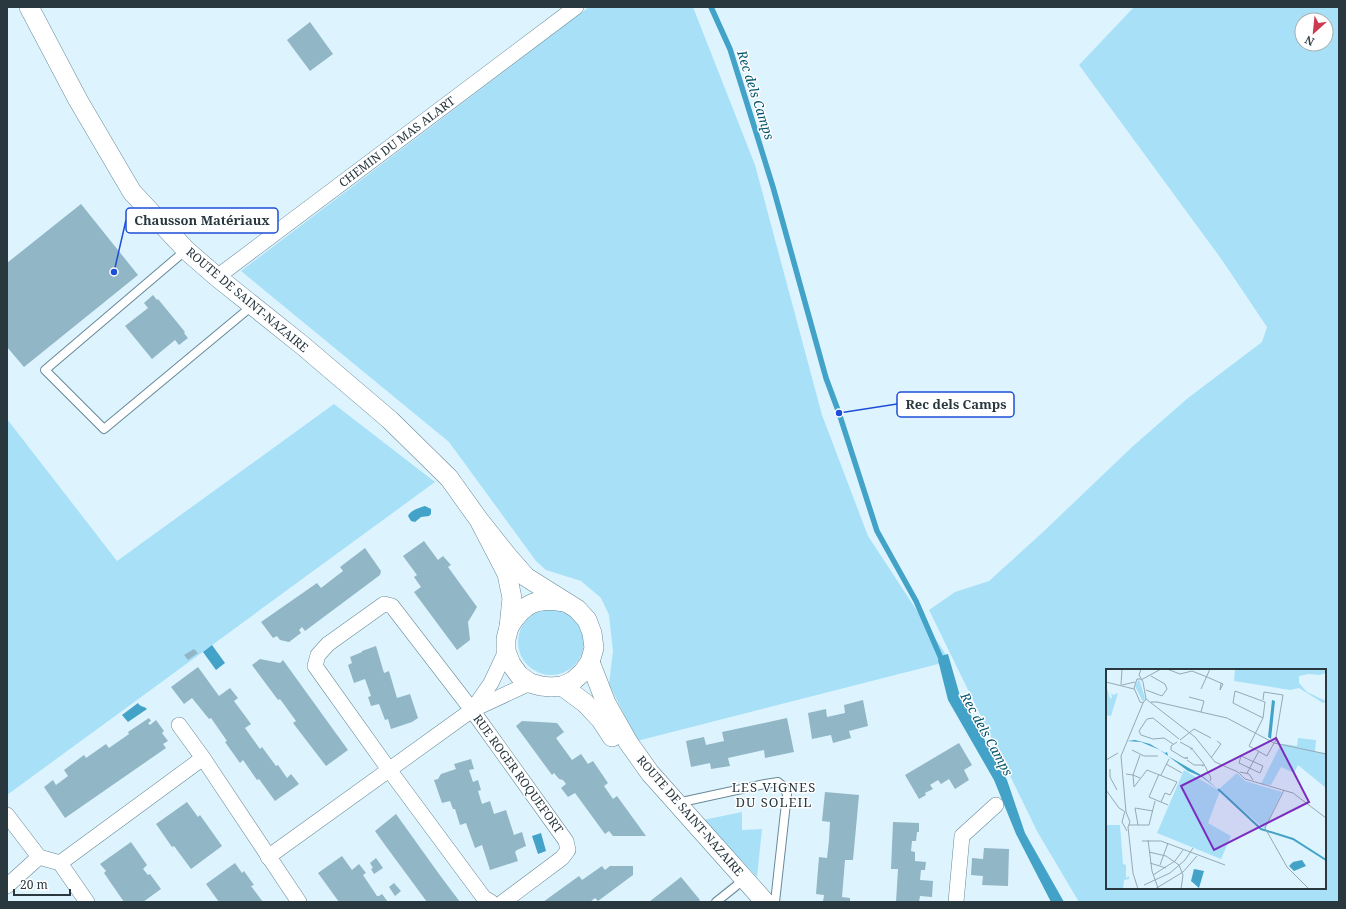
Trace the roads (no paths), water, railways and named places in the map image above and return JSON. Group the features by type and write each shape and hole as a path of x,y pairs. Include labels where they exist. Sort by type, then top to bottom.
{"street":[{"name":"ROUTE DE SAINT-NAZAIRE","path":"29,7 78,100 132,192 186,250 252,306 302,345 390,420 449,478 479,520"},
{"name":"CHEMIN DU MAS ALART","path":"218,277 576,7"},
{"path":"479,520 526,577 577,609 587,620 592,633 594,648 590,662 583,672 562,686 551,687 530,683 519,675 511,664 506,651 506,639 509,627 512,598 507,574 479,520"},
{"path":"509,627 516,616 526,607 538,601 552,600 565,602"},
{"name":"RUE ROGER ROQUEFORT","path":"491,902 484,898 390,771 316,666 318,655 328,644 384,604 392,606 472,710 566,841 568,850 562,858 503,902"},
{"name":"RUE ROGER ROQUEFORT","path":"472,710 491,683 506,651"},
{"name":"ROUTE DE SAINT-NAZAIRE","path":"590,662 606,703 628,742 650,773 764,902"},
{"name":"RUE ROGER ROQUEFORT","path":"268,857 390,771 472,710 530,683"},
{"name":"ROUTE DE SAINT-NAZAIRE","path":"562,686 585,703 601,720 650,789 751,902"},
{"path":"179,725 203,758 299,902"},
{"path":"60,863 203,758"},
{"path":"956,902 962,836 996,805"},
{"path":"7,815 39,857 60,863 87,902"},
{"path":"7,886 39,857"}],"lane":[{"path":"186,250 45,370 104,428 252,306"},
{"path":"677,803 778,782 784,787 787,794 775,902"},
{"path":"716,902 736,886"}],"waterway":[{"name":"Rec dels Camps","path":"711,7 730,49 773,187 826,378 839,413 877,531 916,601 943,663"}],"place":[{"name":"Chausson Matériaux","path":"114,272"},
{"name":"Rec dels Camps","path":"839,413"}],"district":[{"name":"LES VIGNES DU SOLEIL","path":"774,794"}]}
